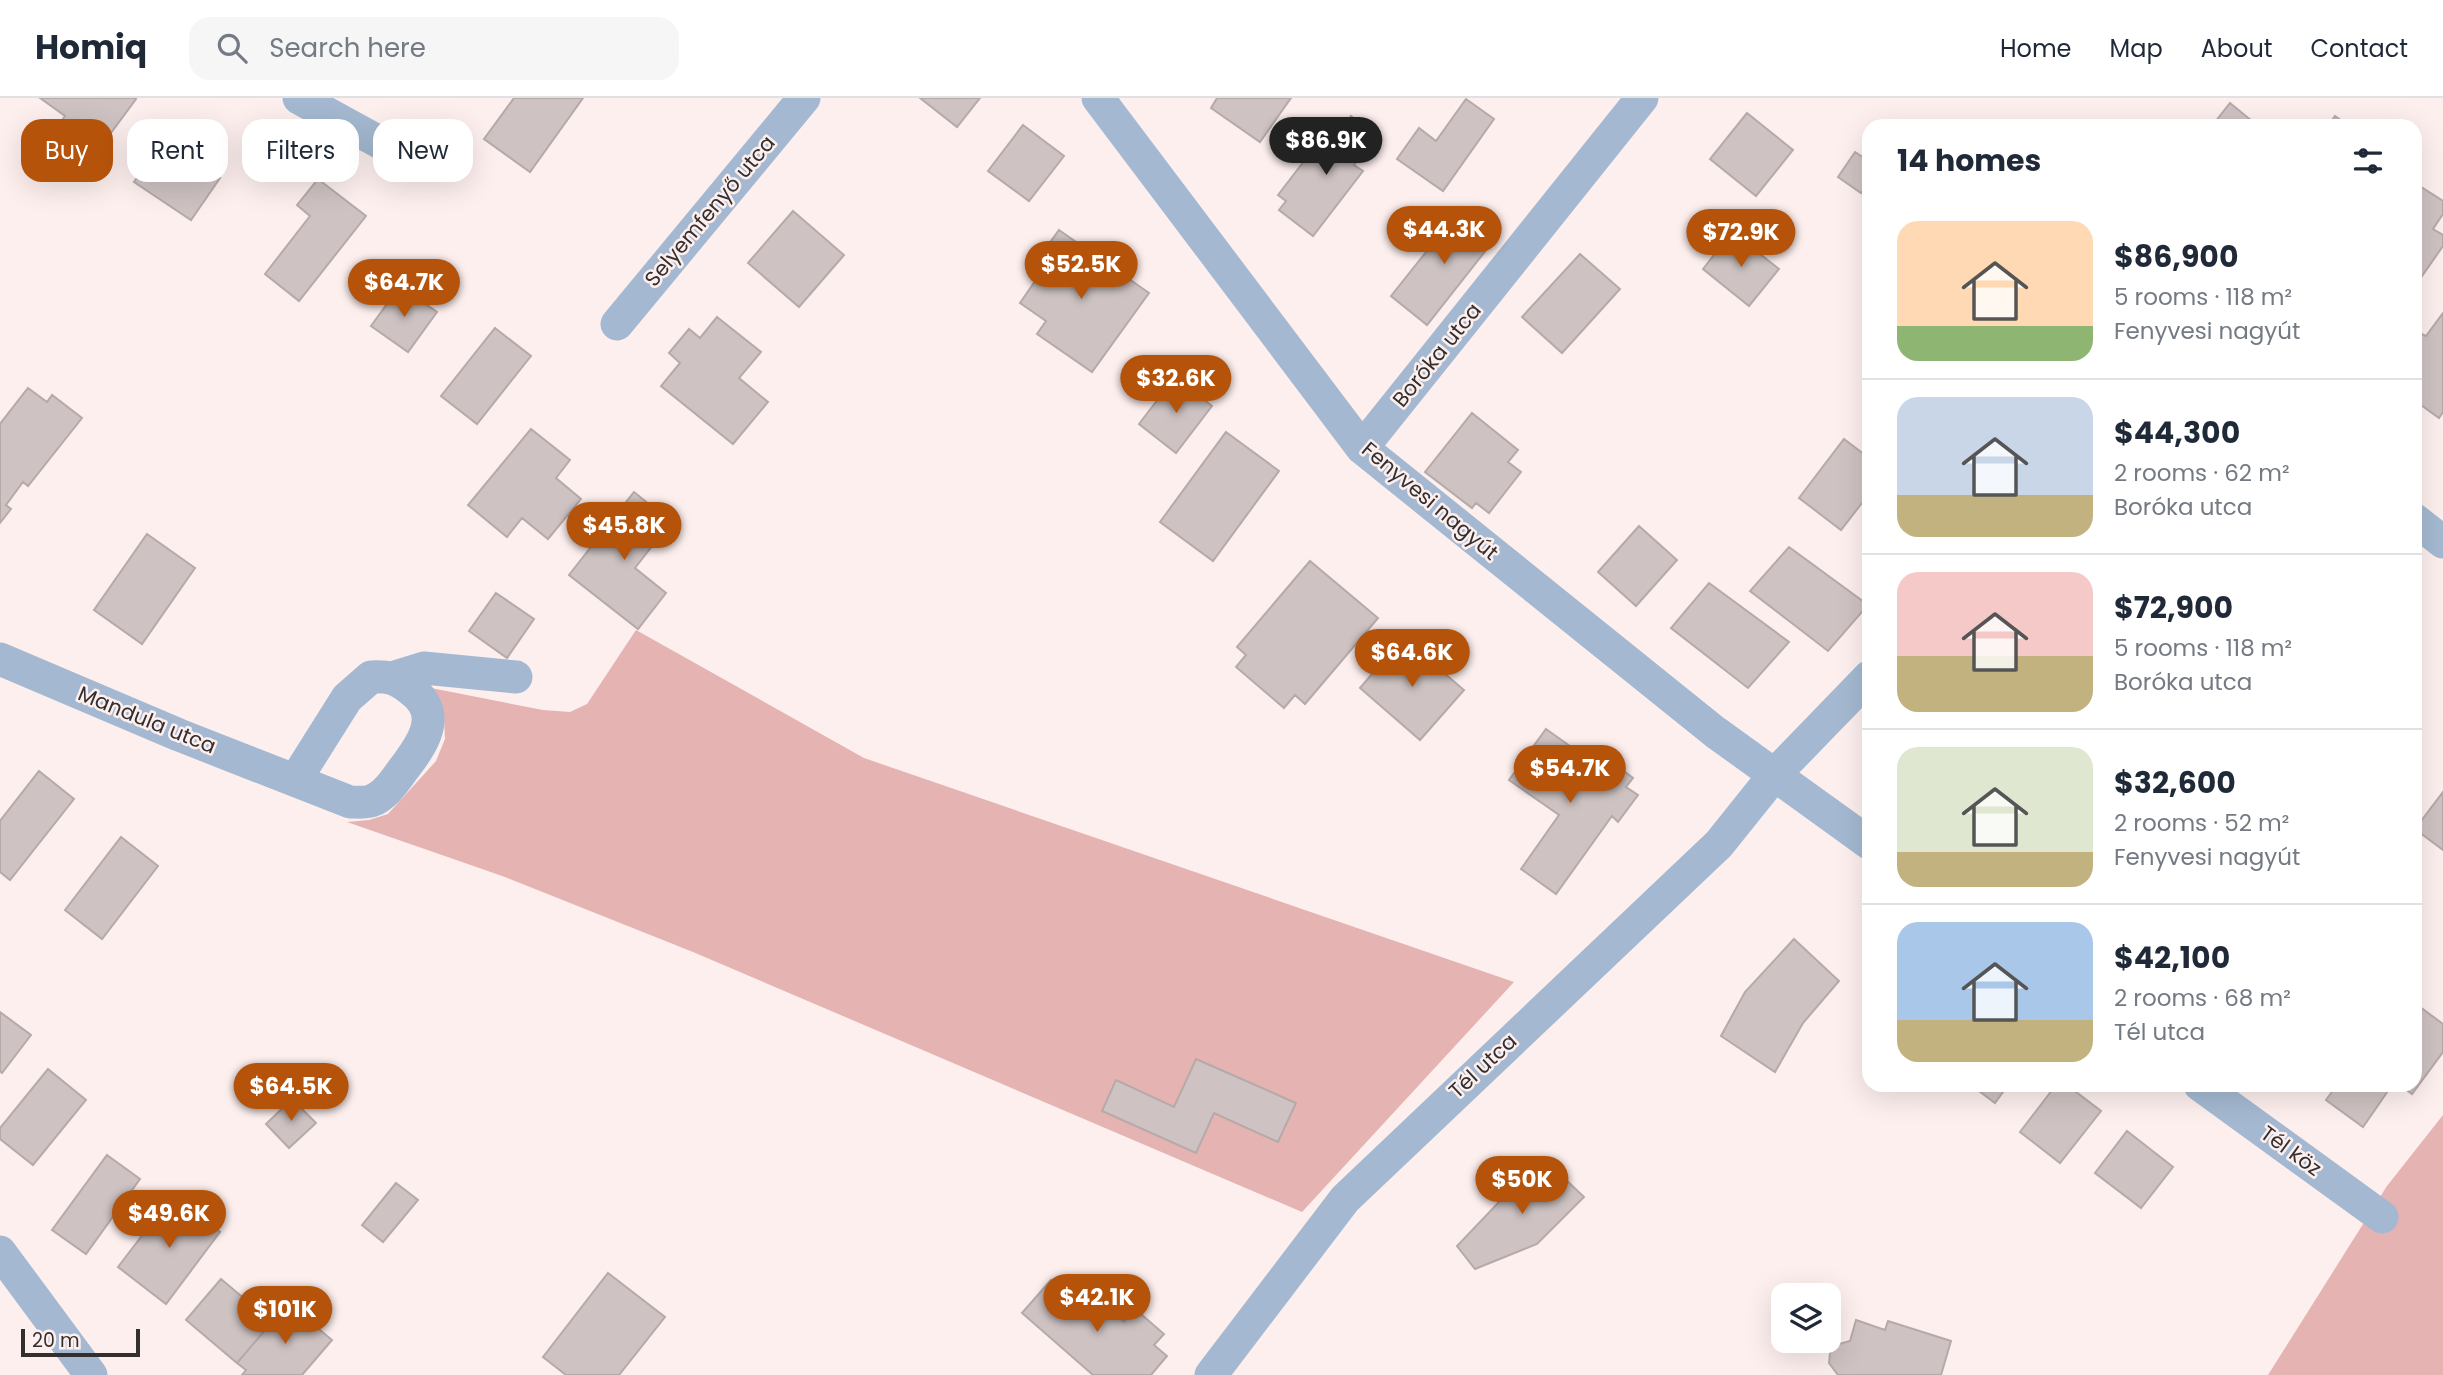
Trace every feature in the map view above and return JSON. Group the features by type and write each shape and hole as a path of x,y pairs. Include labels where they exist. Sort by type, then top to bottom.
{"street":[{"path":"299,98 373,139"},
{"name":"Selyemfenyő utca","path":"617,324 804,98"},
{"name":"Fenyvesi nagyút","path":"1098,98 1362,448 1715,732 1775,775"},
{"name":"Boróka utca","path":"1362,448 1642,98"},
{"path":"2422,526 2443,542"},
{"name":"Mandula utca","path":"0,659 179,735 350,802 370,801 380,796 391,786 421,746 429,720 426,705 419,695 395,677"},
{"path":"296,779 347,698 370,677 395,677 424,667 516,677"},
{"name":"Tél utca","path":"1211,1375 1345,1199 1719,844 1775,775 1862,684"},
{"path":"1775,775 1862,838"},
{"name":"Tél köz","path":"2210,1092 2382,1217"},
{"path":"0,1252 92,1375"}],"shaded area":[{"path":"636,630 864,758 1514,982 1302,1212 693,952 505,877 347,822 369,820 388,814 436,761 445,739 444,718 431,688 543,710 570,712 587,704"},
{"path":"2443,1115 2443,1375 2268,1375 2387,1186"}],"building":[{"path":"40,98 136,99 113,130 113,119 63,119 65,116"},
{"path":"514,98 583,98 530,172 484,139"},
{"path":"920,98 980,98 957,127"},
{"path":"1217,98 1291,98 1260,142 1211,108"},
{"path":"1466,99 1494,119 1443,191 1397,159 1419,128 1436,141"},
{"path":"2230,103 2249,119 2217,119"},
{"path":"1747,113 1793,150 1756,196 1710,159"},
{"path":"1351,116 1377,136 1354,165 1363,171 1313,236 1279,210 1286,201 1278,195 1318,143 1326,149"},
{"path":"1023,125 1064,156 1029,201 988,171"},
{"path":"1855,152 1862,156 1861,193 1838,177"},
{"path":"134,182 217,182 191,220"},
{"path":"316,182 322,182 366,216 299,301 265,274 310,216 297,205"},
{"path":"2422,188 2443,201 2443,214 2433,229 2443,235 2443,246 2422,276"},
{"path":"1462,207 1498,235 1427,325 1391,296"},
{"path":"793,211 844,255 799,307 748,263"},
{"path":"1059,230 1149,293 1092,372 1037,334 1046,321 1020,303 1042,271 1033,266"},
{"path":"1732,232 1779,269 1749,306 1703,269"},
{"path":"1580,254 1620,289 1562,353 1522,317"},
{"path":"400,286 437,312 408,352 371,326"},
{"path":"2443,313 2443,412 2439,418 2422,406 2422,334 2426,336"},
{"path":"717,317 761,352 739,378 768,402 733,444 661,386 680,363 669,353 689,329 700,338"},
{"path":"495,328 531,356 477,424 441,396"},
{"path":"1175,377 1212,406 1176,453 1139,424"},
{"path":"28,388 47,402 52,395 82,418 28,486 23,482 6,505 11,509 0,523 0,424"},
{"path":"1472,413 1518,450 1508,462 1521,472 1489,513 1476,503 1472,508 1425,472"},
{"path":"531,429 570,460 556,478 581,499 548,539 522,518 507,537 468,505"},
{"path":"1226,432 1279,471 1213,561 1160,522"},
{"path":"1844,439 1862,453 1862,503 1841,530 1799,498"},
{"path":"634,492 671,522 635,568 666,593 638,629 569,575"},
{"path":"1639,526 1677,560 1636,606 1598,572"},
{"path":"147,534 195,568 142,644 94,610"},
{"path":"1789,547 1862,601 1862,612 1828,651 1750,591"},
{"path":"1310,561 1378,618 1305,704 1295,695 1284,708 1236,667 1246,655 1237,647"},
{"path":"1709,583 1789,642 1748,688 1671,628"},
{"path":"496,593 534,619 507,658 469,631"},
{"path":"1403,638 1464,690 1420,740 1360,688"},
{"path":"1546,729 1598,766 1605,757 1633,778 1626,787 1638,795 1618,822 1612,816 1556,894 1521,869 1559,815 1509,780"},
{"path":"39,771 74,799 10,880 0,872 0,821"},
{"path":"2443,792 2443,850 2422,834 2422,820"},
{"path":"121,837 158,866 102,939 65,910"},
{"path":"1794,939 1839,981 1803,1023 1775,1072 1721,1036 1745,992"},
{"path":"2422,1008 2443,1024 2443,1052 2422,1080"},
{"path":"0,1012 31,1035 2,1073 0,1071"},
{"path":"1196,1059 1296,1103 1278,1142 1214,1113 1196,1153 1102,1111 1116,1080 1174,1107"},
{"path":"48,1069 86,1100 33,1165 0,1139 0,1128"},
{"path":"1980,1092 2003,1092 1995,1103"},
{"path":"2051,1092 2076,1092 2101,1111 2060,1163 2020,1132"},
{"path":"2332,1092 2387,1092 2363,1127 2326,1100"},
{"path":"292,1099 316,1123 289,1148 266,1124"},
{"path":"2127,1131 2173,1167 2141,1208 2095,1173"},
{"path":"107,1155 140,1179 86,1254 52,1230"},
{"path":"1542,1157 1584,1197 1537,1244 1475,1269 1457,1246"},
{"path":"396,1183 418,1200 383,1242 362,1225"},
{"path":"173,1195 220,1232 166,1304 118,1267"},
{"path":"608,1273 665,1317 619,1375 566,1375 543,1357"},
{"path":"221,1279 272,1322 237,1363 186,1320"},
{"path":"1051,1280 1084,1308 1095,1296 1124,1322 1135,1309 1164,1334 1154,1345 1167,1356 1151,1375 1093,1375 1022,1313"},
{"path":"288,1303 332,1340 302,1375 242,1375 246,1370 237,1363"},
{"path":"1856,1320 1885,1330 1888,1321 1951,1341 1941,1375 1838,1375 1829,1363 1830,1353 1841,1353 1841,1343 1850,1341"}]}
